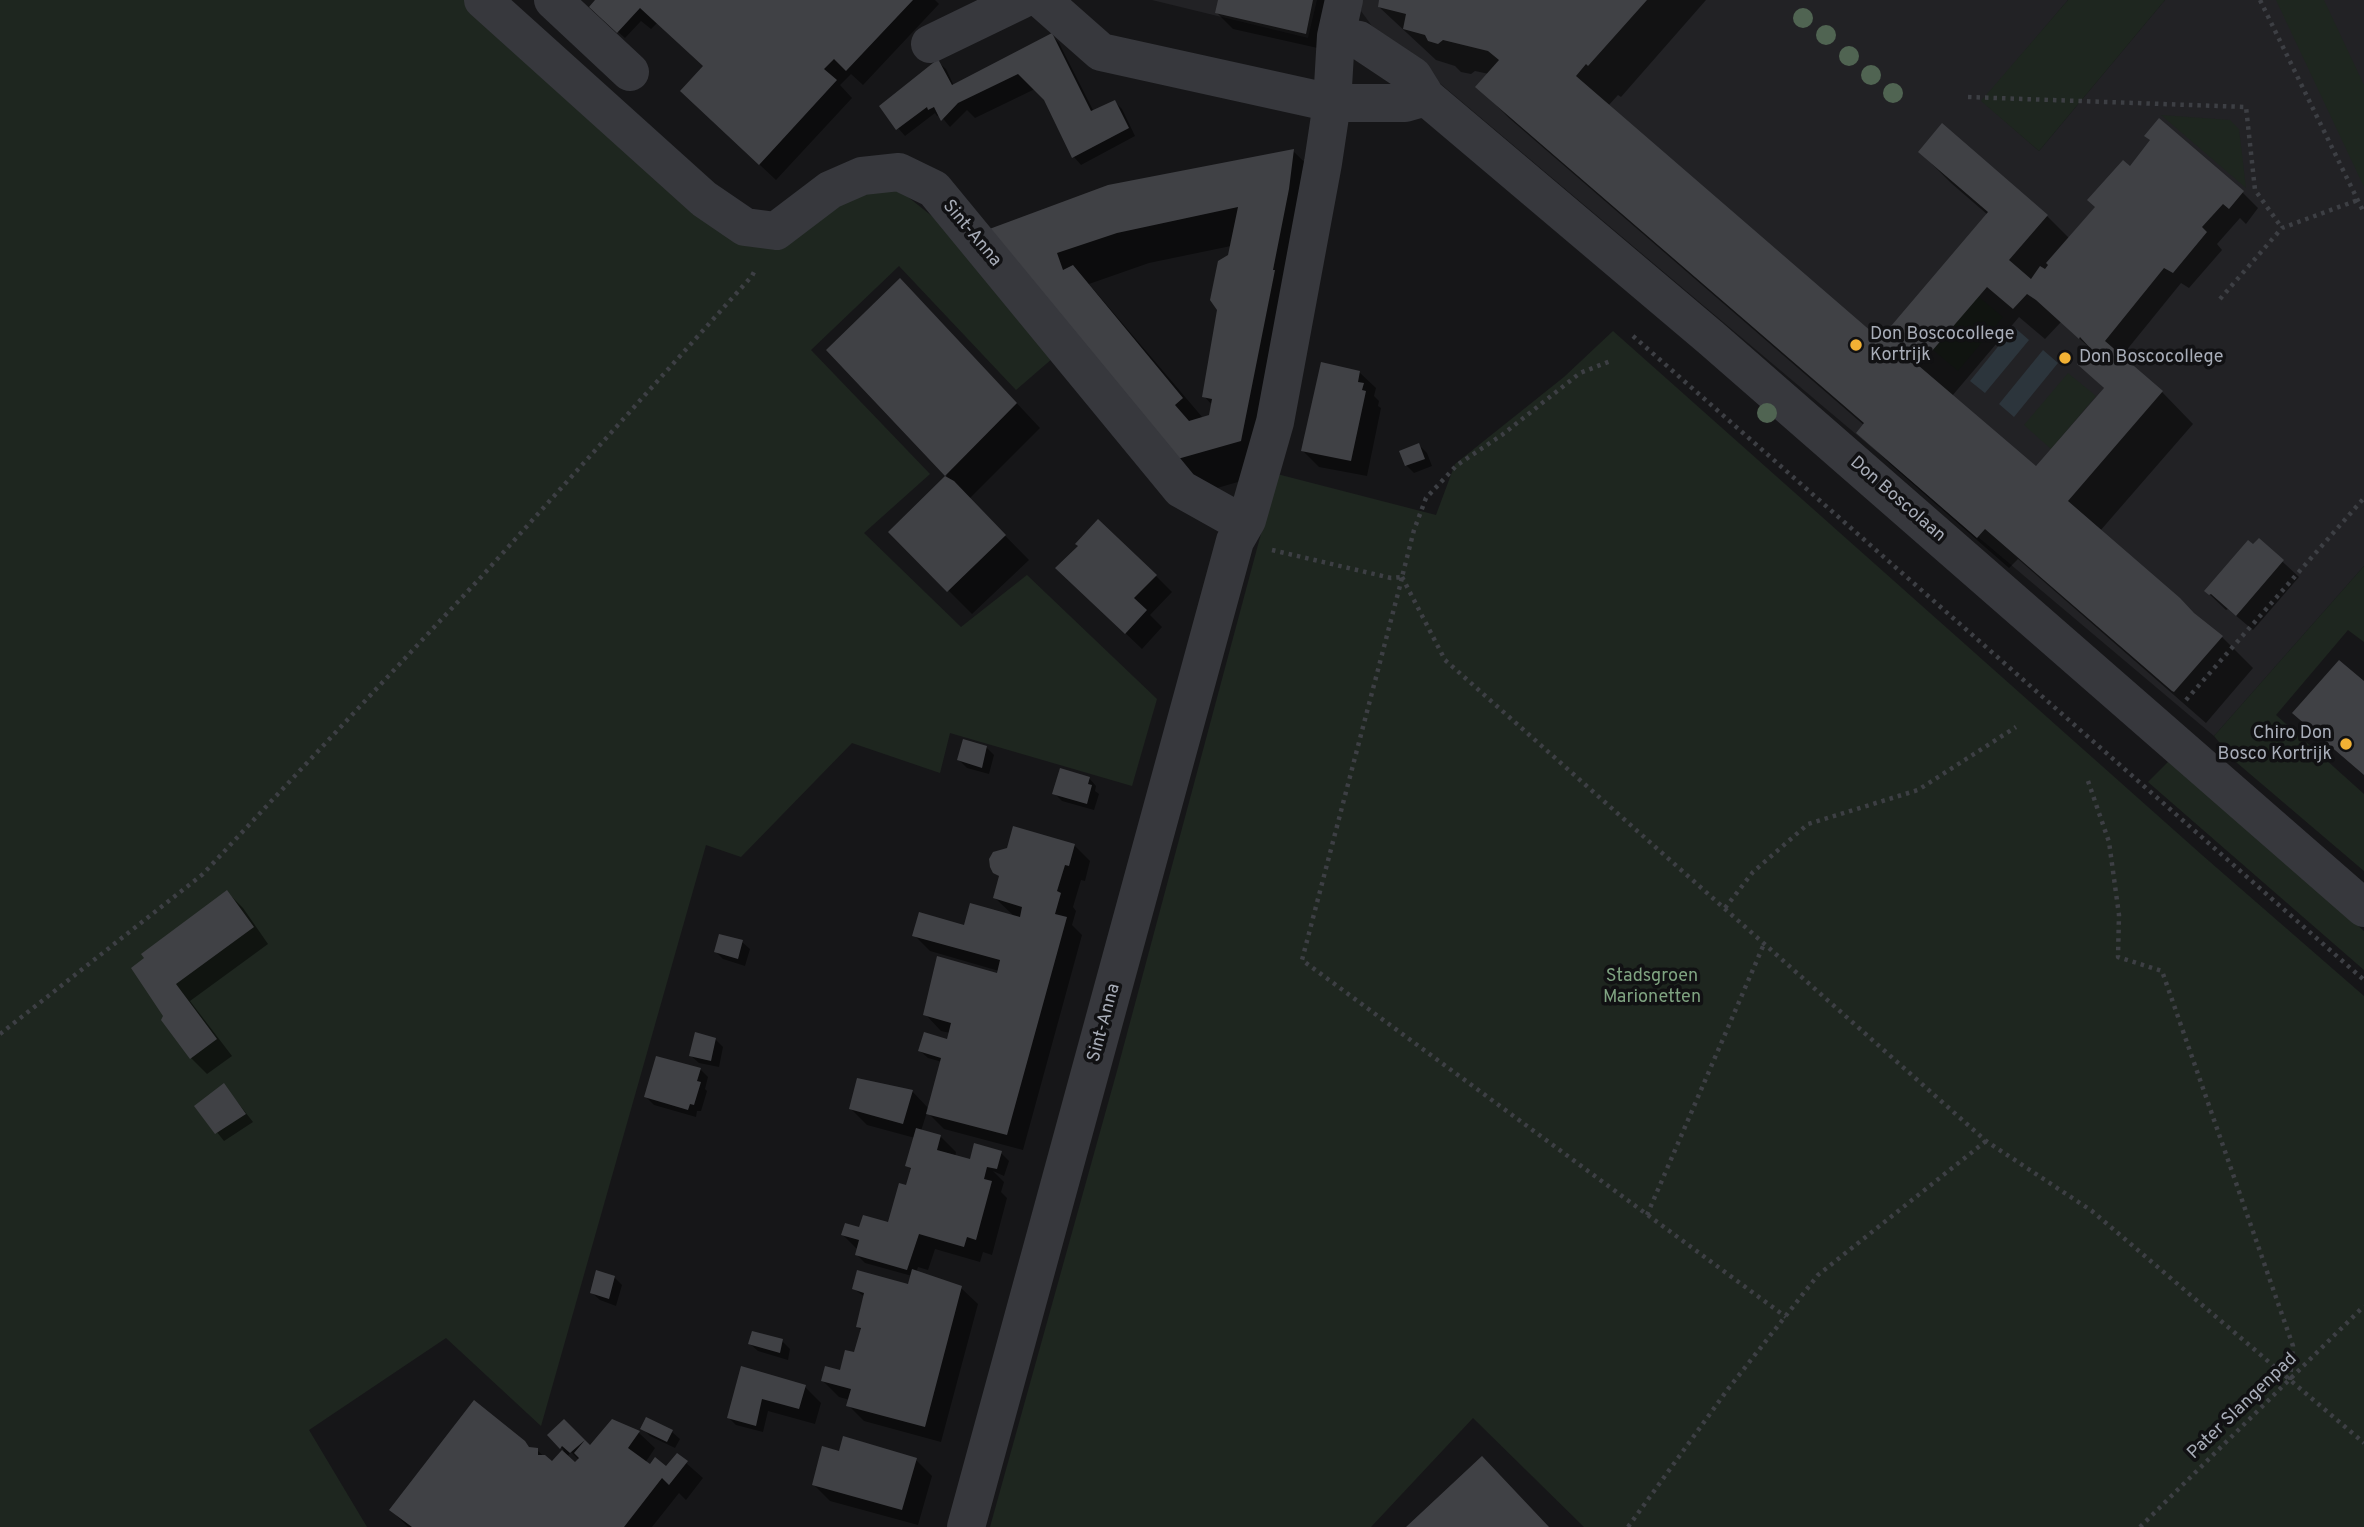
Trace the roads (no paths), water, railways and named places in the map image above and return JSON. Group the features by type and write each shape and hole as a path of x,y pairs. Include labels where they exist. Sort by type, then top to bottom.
{"street":[{"name":"Sint-Anna","path":"483,0 704,199 745,227 776,231 830,190 862,176 899,172 933,189 1181,489 1231,517 1241,531"},
{"path":"553,0 630,72"},
{"path":"930,44 1021,0"},
{"path":"1042,0 1101,51 1332,103 1405,103 1426,97"},
{"name":"Sint-Anna","path":"966,1527 1241,531 1275,422 1332,103 1340,18"},
{"name":"Don Boscolaan","path":"1340,18 1359,40 1413,76 1426,97 1731,355 2364,908"}],"place":[{"name":"Don Boscocollege Kortrijk","path":"1856,345"},
{"name":"Don Boscocollege","path":"2065,358"},
{"name":"Chiro Don Bosco Kortrijk","path":"2346,744"}],"park label":[{"name":"Stadsgroen Marionetten","path":"1652,988"}]}
